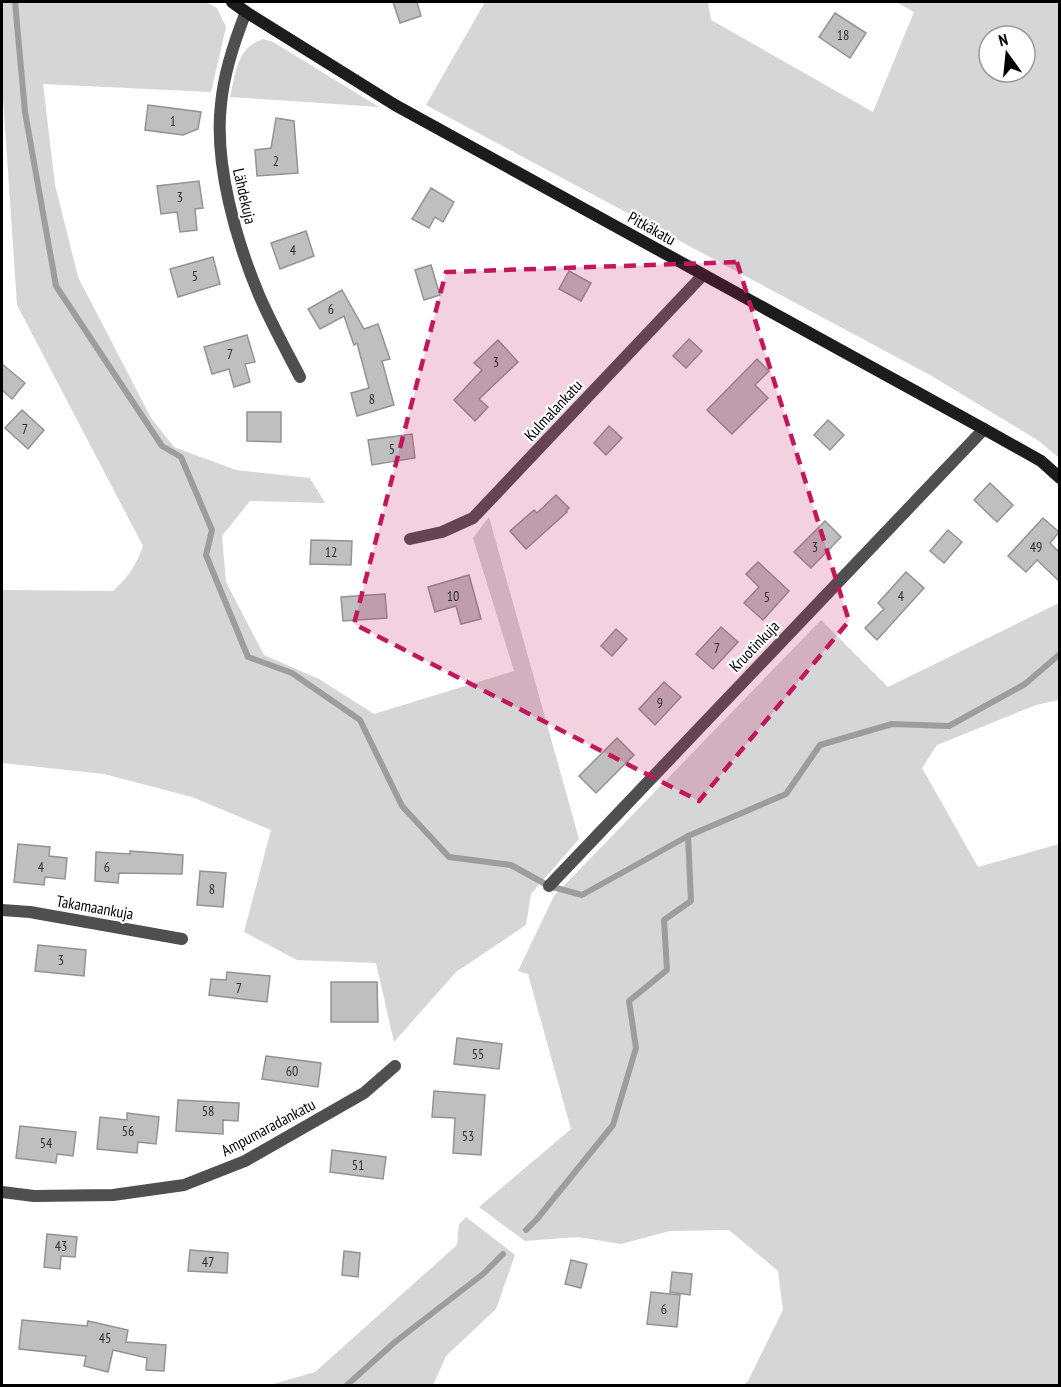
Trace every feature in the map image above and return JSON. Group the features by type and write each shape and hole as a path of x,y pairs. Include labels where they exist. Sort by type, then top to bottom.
{"street":[{"name":"Pitkäkatu","path":"232,2 395,105 1041,461 1059,478"},
{"name":"Lähdekuja","path":"246,12 230,53 220,105 221,164 238,238 259,296 300,377"},
{"name":"Kulmalankatu","path":"410,539 442,532 473,518 703,275"},
{"name":"Kruotinkuja","path":"549,886 984,429"},
{"name":"Takamaankuja","path":"2,910 30,912 182,939"},
{"name":"Ampumaradankatu","path":"2,1192 34,1196 113,1195 184,1185 245,1161 364,1093 395,1066"}],"highlighted area":[{"path":"737,262 849,621 699,801 354,624 446,272"}],"shaded area":[{"path":"2,2 206,2 217,8 226,27 211,92 43,84 55,185 78,277 151,418 174,447 236,470 310,478 325,503 250,501 222,536 226,582 264,655 319,679 374,714 514,671 473,538 489,517 579,839 531,894 526,925 456,972 394,1042 376,963 297,960 244,932 271,830 192,797 104,774 2,763 2,590 113,591 131,571 143,546 17,305 2,83"},
{"path":"485,2 708,2 711,20 873,112 914,12 896,2 1059,2 1059,458 1039,441 930,375 426,105"},
{"path":"263,39 273,42 379,107 230,97 242,55 247,48"},
{"path":"1059,603 1059,700 1036,705 937,745 922,768 978,867 1059,844 1059,1385 743,1385 748,1381 783,1310 778,1271 729,1230 670,1231 621,1244 578,1237 525,1241 479,1207 571,1129 528,974 518,971 554,896 821,620 888,687"},
{"path":"466,1217 515,1255 496,1309 446,1356 433,1385 270,1385 315,1372 457,1245 459,1224"}],"building":[{"path":"393,2 417,2 421,16 400,23"},
{"path":"835,13 866,33 850,58 819,37"},
{"path":"148,105 201,112 198,129 183,135 145,130"},
{"path":"276,118 294,121 298,173 257,176 255,150 271,148"},
{"path":"199,181 203,208 195,209 197,230 180,232 177,212 161,214 157,186"},
{"path":"431,188 454,202 443,222 435,217 429,228 412,219"},
{"path":"306,231 314,256 280,269 271,243"},
{"path":"213,257 220,284 178,297 170,269"},
{"path":"431,265 440,295 424,300 415,270"},
{"path":"569,271 591,283 581,301 559,289"},
{"path":"342,290 364,329 378,324 390,359 382,361 394,405 357,416 351,393 369,388 357,343 354,345 344,316 320,329 308,309"},
{"path":"247,335 255,362 245,364 250,382 234,387 229,369 212,374 204,347"},
{"path":"689,339 702,351 686,368 673,356"},
{"path":"498,340 518,362 479,399 488,407 475,421 454,400 482,370 474,363"},
{"path":"757,359 769,371 755,385 768,398 732,434 707,410"},
{"path":"2,364 25,383 12,399 2,390"},
{"path":"22,410 44,430 28,449 5,428"},
{"path":"247,412 281,412 281,442 247,441"},
{"path":"828,420 844,435 830,450 814,435"},
{"path":"609,426 622,438 606,455 594,443"},
{"path":"412,434 415,458 372,465 368,440"},
{"path":"990,483 1013,505 997,522 974,500"},
{"path":"556,495 569,508 567,512 526,549 510,531 534,510 537,513"},
{"path":"1043,518 1059,532 1050,543 1059,552 1059,581 1037,560 1026,572 1008,556"},
{"path":"825,521 841,537 811,568 794,552"},
{"path":"948,530 962,542 944,563 930,551"},
{"path":"311,540 352,541 351,565 310,564"},
{"path":"758,562 789,591 763,620 744,603 759,587 746,574"},
{"path":"906,572 924,588 877,640 865,628 884,609 878,603"},
{"path":"469,575 481,619 461,624 456,606 435,612 428,587"},
{"path":"385,594 387,618 343,621 341,597"},
{"path":"721,627 738,642 713,669 696,654"},
{"path":"616,629 627,639 612,656 601,646"},
{"path":"664,682 681,697 655,725 639,709"},
{"path":"617,738 634,755 596,793 579,776"},
{"path":"18,844 50,847 49,856 67,858 65,879 45,877 44,885 14,882"},
{"path":"130,851 183,855 182,874 119,873 118,883 95,881 96,852 130,854"},
{"path":"200,871 226,873 223,907 197,905"},
{"path":"38,945 86,950 84,976 35,971"},
{"path":"227,972 270,976 267,1002 209,995 211,979 226,980"},
{"path":"331,982 377,982 378,1022 331,1022"},
{"path":"457,1038 502,1044 499,1069 454,1064"},
{"path":"266,1056 321,1063 318,1087 262,1079"},
{"path":"434,1091 485,1095 481,1155 453,1153 455,1118 432,1117"},
{"path":"178,1100 239,1103 238,1121 223,1120 223,1134 176,1131"},
{"path":"127,1113 159,1117 156,1144 138,1142 137,1153 97,1149 100,1117 127,1120"},
{"path":"20,1126 76,1132 73,1156 57,1154 56,1163 16,1158"},
{"path":"332,1150 386,1157 383,1179 330,1172"},
{"path":"47,1234 77,1237 75,1257 61,1256 60,1269 44,1267"},
{"path":"190,1250 228,1253 227,1273 188,1271"},
{"path":"344,1251 360,1253 358,1277 342,1275"},
{"path":"571,1260 587,1264 581,1288 565,1284"},
{"path":"672,1272 692,1274 690,1295 670,1292"},
{"path":"651,1292 680,1295 677,1327 647,1324"},
{"path":"22,1320 87,1326 88,1321 128,1330 126,1342 166,1345 164,1371 146,1370 147,1358 113,1350 108,1372 84,1366 86,1356 19,1349"}],"waterway":[{"path":"15,2 25,112 56,286 162,446 181,457 212,530 206,555 248,657 292,673 360,720 402,806 449,857 511,865 549,886 582,895 688,836"},
{"path":"526,1230 613,1125 636,1048 629,1001 667,970 664,920 691,901 688,836 786,794 820,745 892,724 949,726 1025,684 1060,654"},
{"path":"346,1386 395,1342 483,1274 503,1254"}]}
